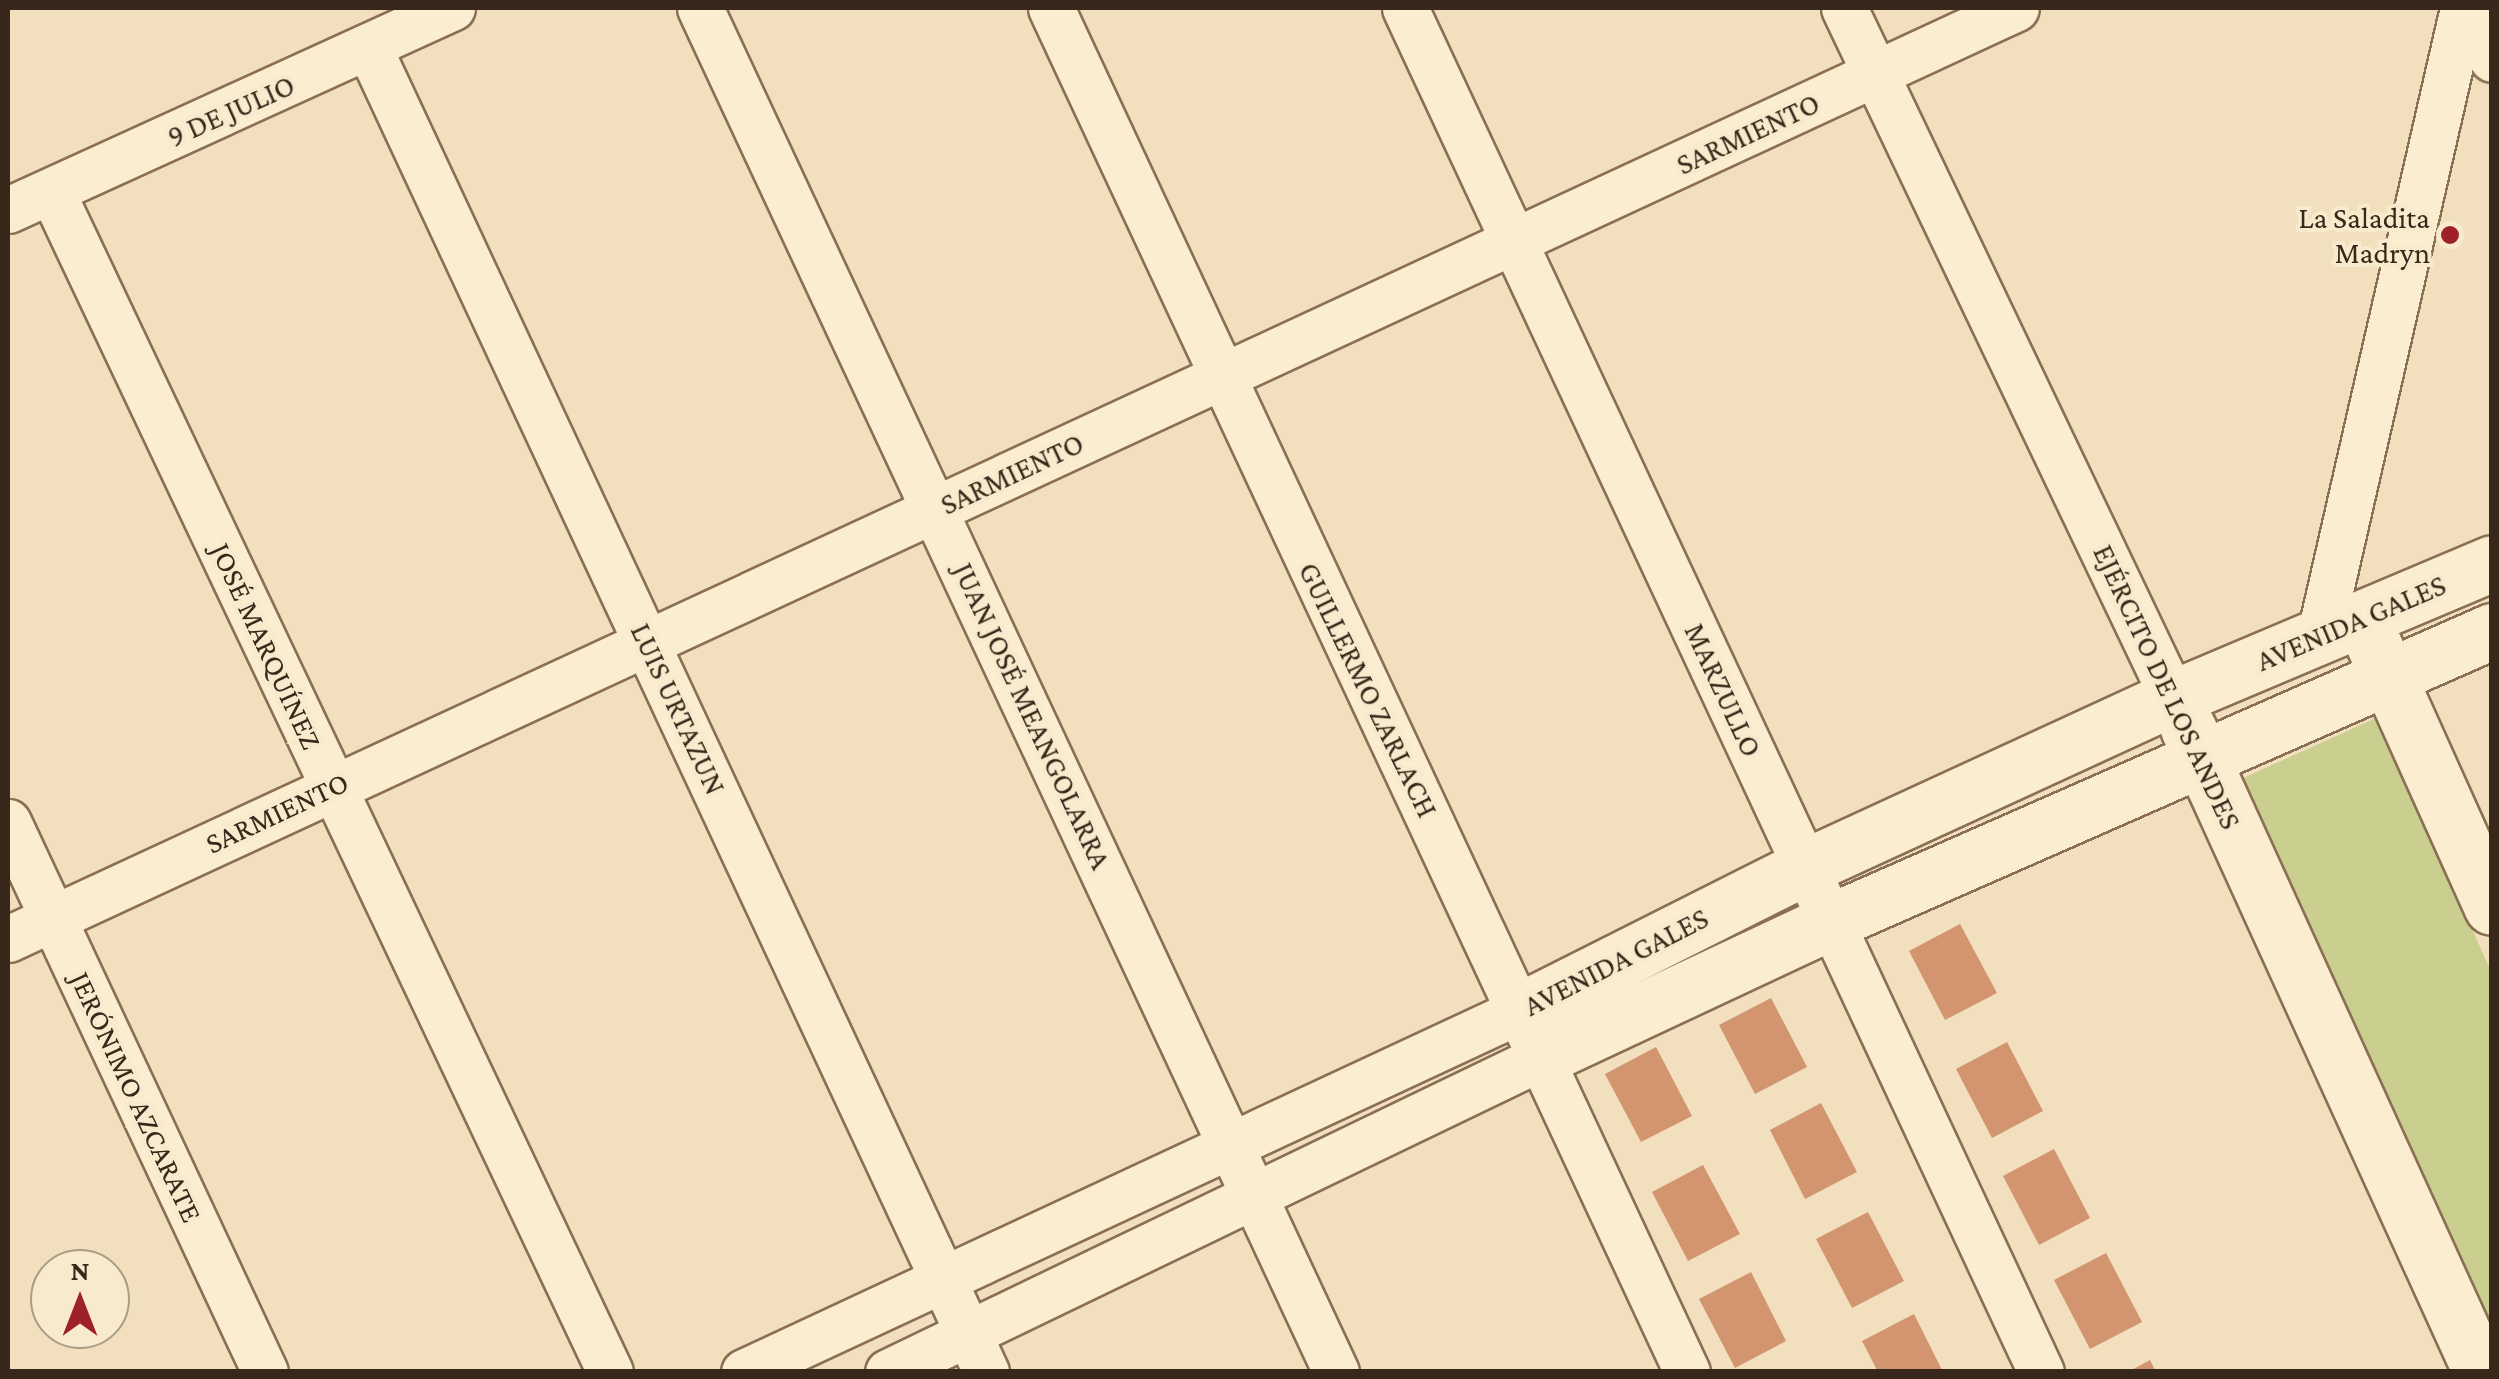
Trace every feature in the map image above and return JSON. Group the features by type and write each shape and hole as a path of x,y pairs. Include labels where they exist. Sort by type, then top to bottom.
{"street":[{"name":"9 DE JULIO","path":"8,210 452,8"},
{"name":"JUAN JOSÉ MEANGOLARRA","path":"700,8 1336,1372"},
{"name":"GUILLERMO ZARLACH","path":"1050,8 1218,378 1533,1033 1687,1372"},
{"name":"MARZULLO","path":"1405,8 2042,1372"},
{"name":"EJÉRCITO DE LOS ANDES","path":"1844,8 2205,762 2481,1372"},
{"name":"SARMIENTO","path":"8,939 2016,8"},
{"path":"2463,8 2492,59"},
{"path":"2463,8 2342,627 2387,679 2492,907"},
{"name":"LUIS URTAZUN","path":"369,48 978,1354"},
{"name":"JOSÉ MARQUÍNEZ","path":"52,192 610,1372"},
{"name":"AVENIDA GALES","path":"888,1372 978,1354 1256,1198 1807,866 2173,698 2492,564"},
{"name":"AVENIDA GALES","path":"744,1372 1230,1144 1832,921 2205,762 2492,631"},
{"name":"JERÓNIMO AZCARATE","path":"8,822 265,1372"}],"green space":[{"path":"2376,718 2491,971 2491,1353 2232,783"}],"building":[{"path":"1960,924 1997,993 1945,1020 1909,951"},
{"path":"1771,998 1807,1067 1755,1094 1719,1025"},
{"path":"2007,1042 2043,1111 1992,1138 1956,1069"},
{"path":"1656,1047 1692,1116 1641,1142 1605,1074"},
{"path":"1821,1103 1857,1172 1805,1199 1770,1130"},
{"path":"2054,1149 2090,1218 2039,1245 2003,1176"},
{"path":"1703,1165 1740,1234 1688,1261 1652,1192"},
{"path":"1868,1212 1904,1281 1852,1308 1816,1239"},
{"path":"2106,1253 2142,1322 2090,1349 2054,1280"},
{"path":"1751,1272 1786,1341 1735,1368 1699,1299"},
{"path":"1914,1314 1943,1372 1878,1372 1862,1341"},
{"path":"2150,1360 2156,1372 2128,1372"}],"place":[{"name":"La Saladita Madryn","path":"2450,235"}]}
